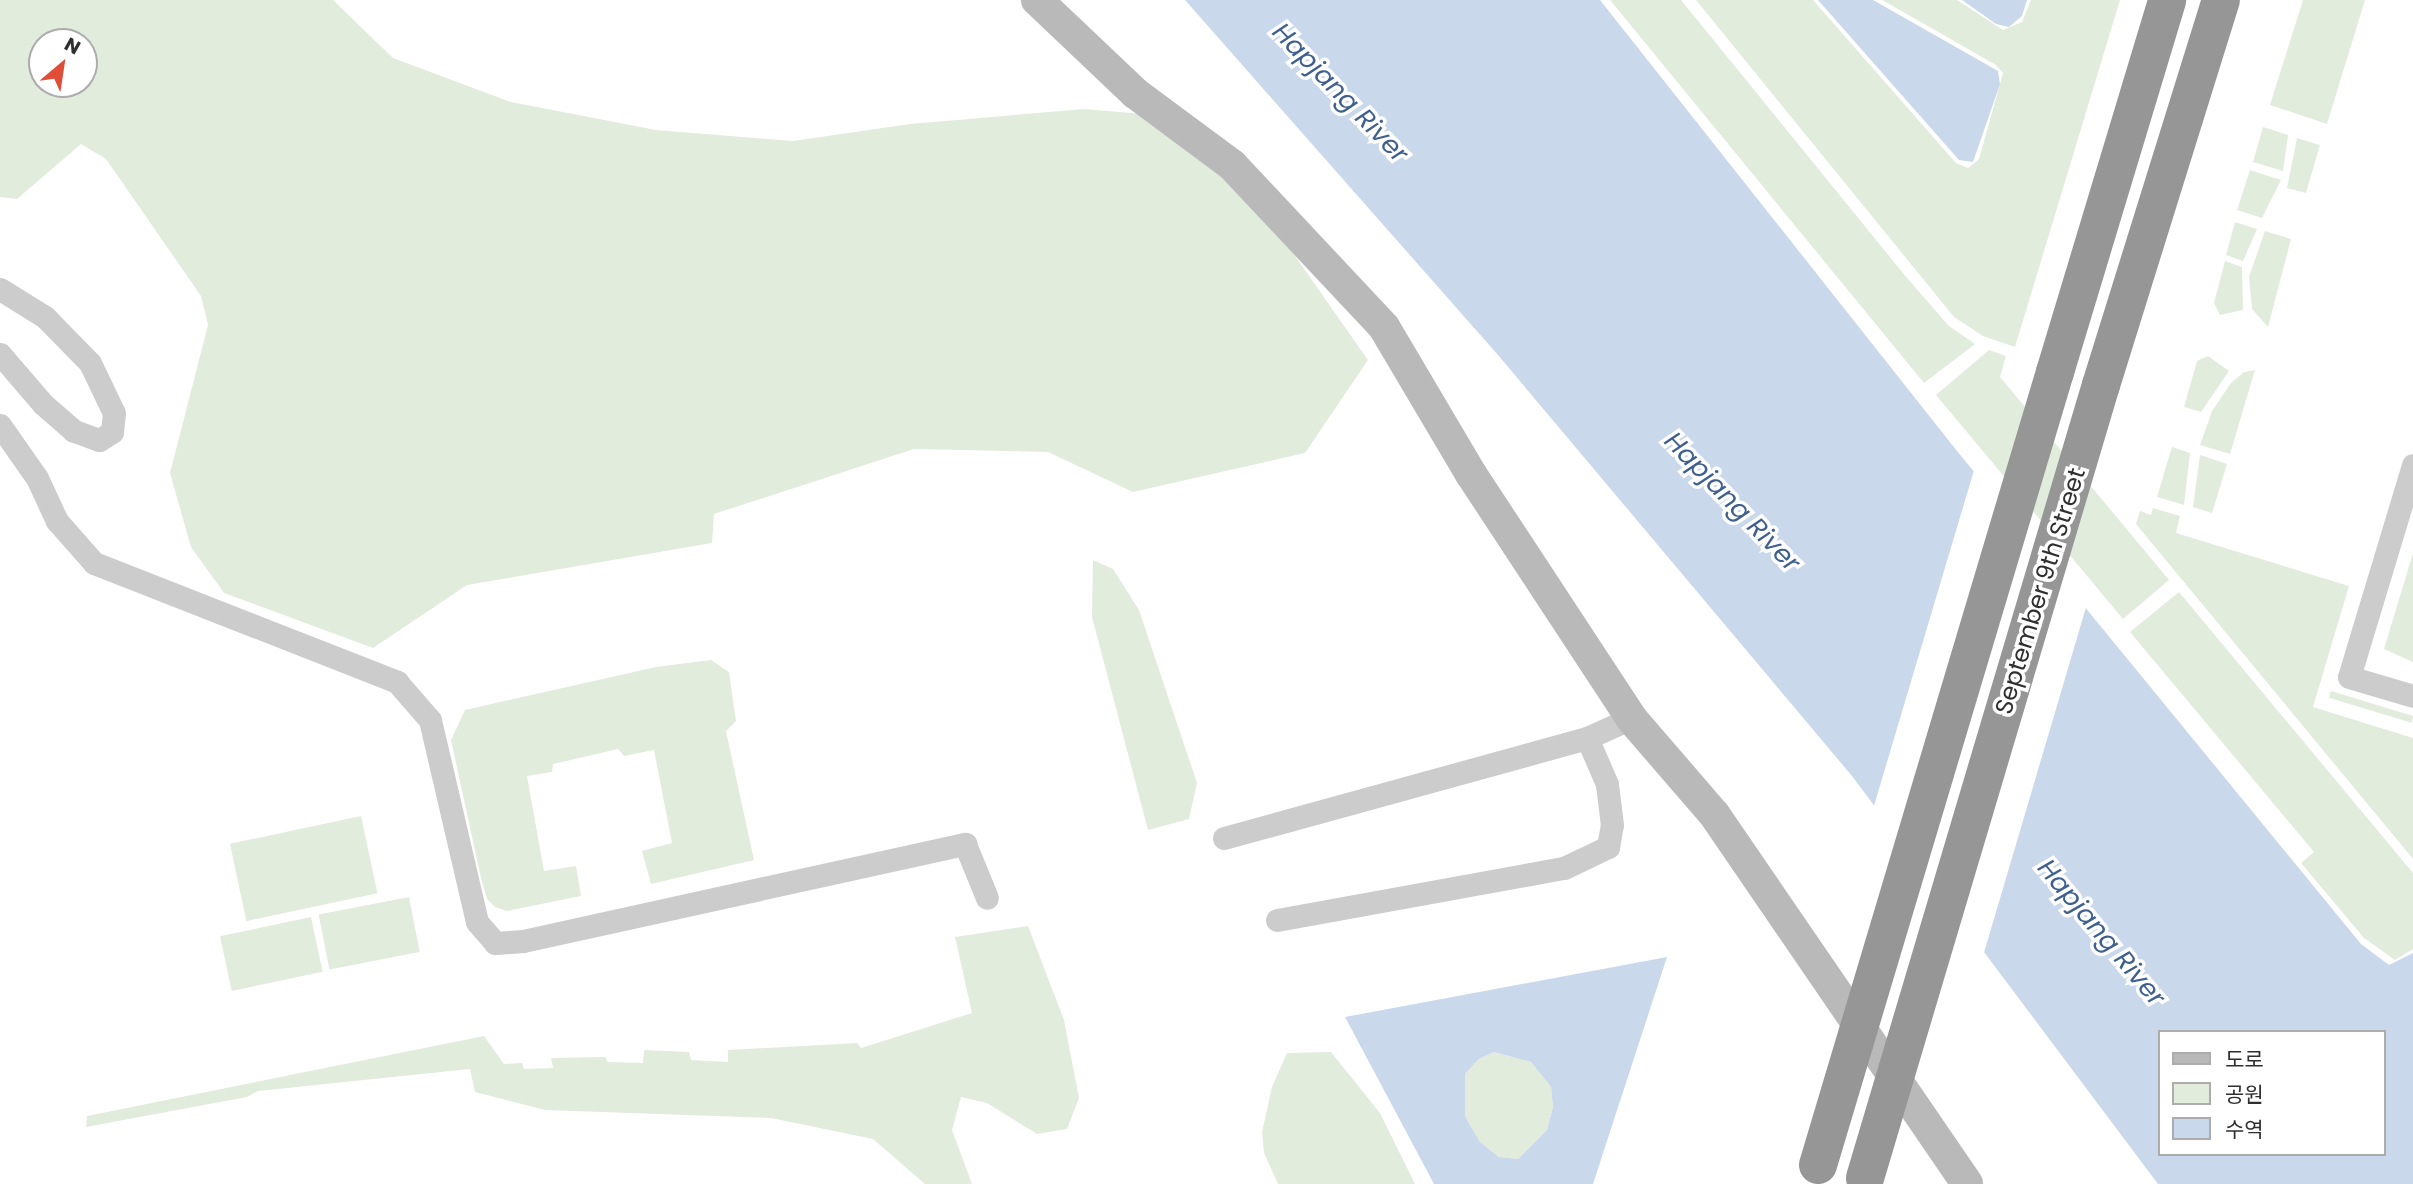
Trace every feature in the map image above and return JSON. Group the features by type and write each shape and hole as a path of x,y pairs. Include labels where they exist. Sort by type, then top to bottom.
{"highway":[{"name":"September 9th Street","path":"1815,1174 2167,0"},
{"name":"September 9th Street","path":"1864,1181 2101,385 2221,0"}],"street":[{"path":"1037,0 1135,93 1232,165 1384,327 1471,474 1631,718 1714,814 1967,1184"},
{"path":"0,289 45,317 90,363 114,412 112,432 99,440 74,431 43,404 0,354"},
{"path":"0,425 37,478 57,521 94,563 397,682 430,720 477,922 495,943 537,938 965,844 987,898"},
{"path":"2413,465 2349,677 2413,696"},
{"path":"1224,838 1587,738 1631,718"},
{"path":"1277,920 1564,868 1608,847 1612,825 1607,784 1587,738"}],"green space":[{"path":"0,0 333,0 393,58 511,102 656,130 793,141 910,124 1084,109 1144,114 1223,173 1286,243 1368,360 1305,453 1133,492 1048,452 914,449 714,514 712,543 467,585 373,648 224,593 191,547 170,473 208,325 201,296 106,159 81,144 17,199 0,197"},
{"path":"1610,0 1681,0 1907,278 1949,326 1975,344 1924,383"},
{"path":"1696,0 1813,0 1956,163 1968,168 1979,159 2003,73 1996,65 1882,0 1957,0 2003,30 2022,22 2031,0 2120,0 2015,347 1983,336 1954,317"},
{"path":"2303,0 2365,0 2327,124 2270,105"},
{"path":"2263,127 2288,135 2283,171 2253,162"},
{"path":"2297,138 2320,145 2306,193 2287,188"},
{"path":"2250,170 2281,180 2262,218 2237,210"},
{"path":"2235,222 2257,229 2243,261 2226,255"},
{"path":"2265,231 2291,239 2268,327 2252,309 2249,277"},
{"path":"2225,261 2242,267 2243,310 2220,315 2214,303"},
{"path":"1989,350 2006,356 2000,377 2169,580 2123,619 1936,395"},
{"path":"2208,356 2229,371 2201,412 2184,407 2197,361"},
{"path":"2255,370 2230,454 2200,445 2212,411 2231,383 2244,372"},
{"path":"2172,447 2190,453 2184,505 2157,497"},
{"path":"2200,455 2227,464 2212,513 2193,507"},
{"path":"2153,508 2180,516 2176,533 2349,586 2313,707 2413,738 2413,859 2136,524 2140,511 2151,515"},
{"path":"2413,553 2413,662 2384,649"},
{"path":"1093,560 1113,569 1139,610 1197,783 1189,819 1148,830 1092,617"},
{"path":"2179,592 2413,873 2413,949 2395,960 2364,938 2301,863 2314,852 2130,632"},
{"path":"711,660 729,672 736,721 726,731 754,860 651,884 642,851 672,843 654,750 624,756 618,749 553,764 552,772 527,776 544,871 576,866 581,896 507,911 495,907 487,899 481,878 451,740 465,710 656,667"},
{"path":"2331,691 2413,716 2411,723 2329,698"},
{"path":"361,816 377,893 246,921 230,844"},
{"path":"409,897 420,952 329,970 319,915"},
{"path":"311,917 323,972 232,991 220,936"},
{"path":"1028,926 1064,1020 1079,1098 1067,1129 1037,1134 987,1103 961,1097 952,1130 972,1184 925,1184 873,1139 771,1118 545,1110 475,1092 470,1069 258,1091 247,1097 86,1127 87,1116 484,1036 504,1064 522,1063 524,1069 553,1068 551,1058 605,1057 608,1062 643,1063 644,1050 689,1052 691,1060 728,1062 728,1050 857,1043 861,1048 972,1013 955,937"},
{"path":"1331,1052 1380,1113 1415,1184 1278,1184 1264,1153 1262,1132 1272,1087 1287,1053"},
{"path":"1494,1052 1531,1062 1551,1087 1553,1107 1547,1130 1518,1159 1499,1157 1480,1142 1465,1116 1465,1074 1479,1059"}],"water":[{"name":"Hapjang River","path":"1185,0 1600,0 1957,451 2361,944 2389,965 2413,953 2413,1184 2158,1184 1852,776 1498,355"},
{"path":"1818,0 1873,0 1998,71 2000,84 1973,162 1959,160"},
{"path":"1962,0 2027,0 2022,16 2009,27 1996,24"},
{"path":"1667,957 1593,1184 1434,1184 1345,1017","holes":["1494,1052 1531,1062 1551,1087 1553,1107 1547,1130 1518,1159 1499,1157 1480,1142 1465,1116 1465,1074 1479,1059"]}],"pier":[{"path":"1975,467 2087,604 1983,956 1873,809"}]}
